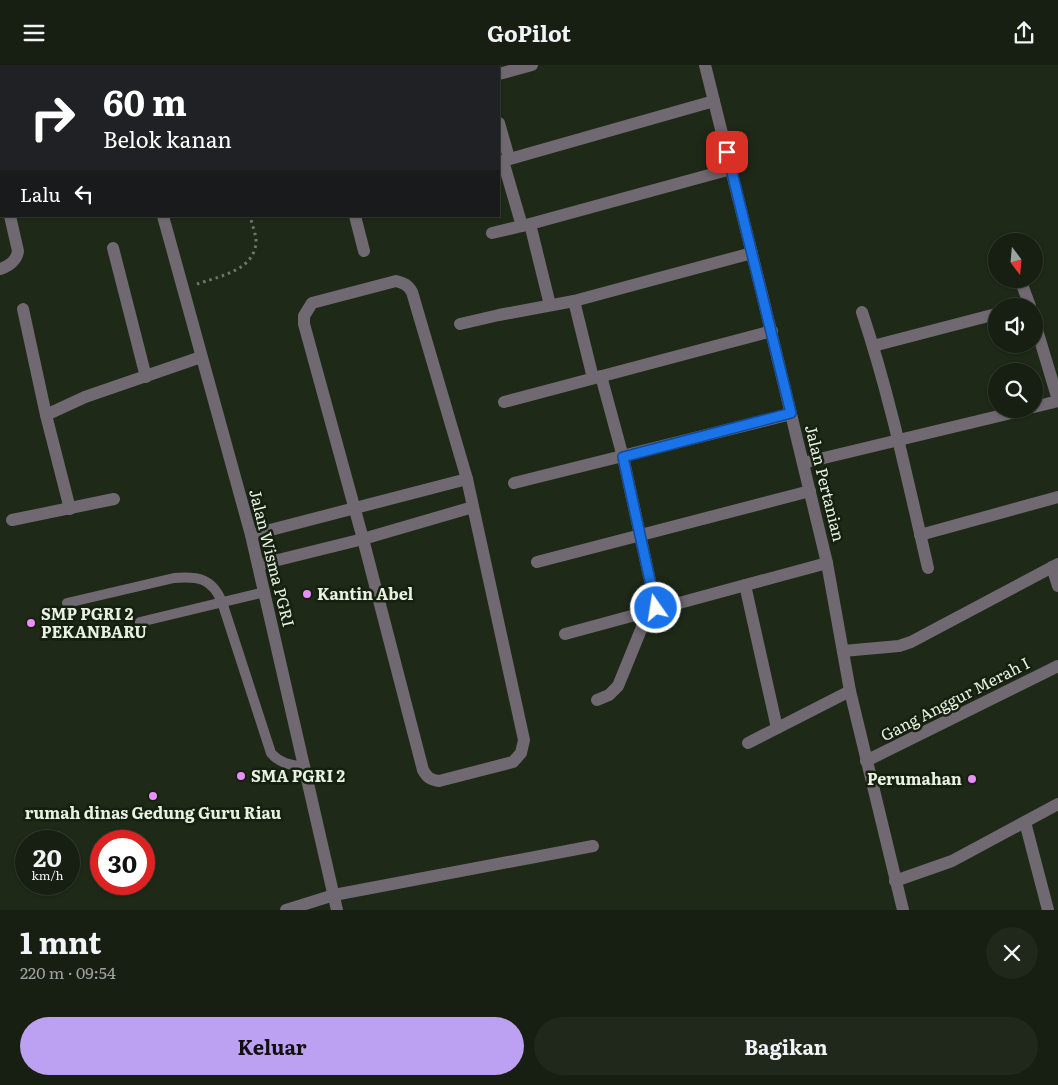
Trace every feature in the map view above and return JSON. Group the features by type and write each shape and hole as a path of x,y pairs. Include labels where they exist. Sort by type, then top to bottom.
{"street":[{"path":"500,74 532,65"},
{"name":"Jalan Pertanian","path":"705,65 772,331 827,563 850,691 903,910"},
{"path":"504,160 714,101"},
{"path":"500,130 504,160 550,305"},
{"path":"492,233 731,169"},
{"path":"0,269 17,257 18,251 10,217"},
{"name":"Jalan Wisma PGRI","path":"163,217 251,535 337,910"},
{"path":"355,217 364,251"},
{"path":"113,248 146,377"},
{"path":"460,324 574,301 752,253"},
{"path":"396,281 404,283 408,287 412,293 467,479 473,507 524,740 521,753 513,762 439,781 427,777 422,770 363,539 304,324 304,316 312,303 396,281"},
{"path":"574,301 623,457 640,535 652,609 618,686 609,695 597,700"},
{"path":"23,309 46,415 70,509"},
{"path":"862,312 898,440 928,568"},
{"path":"873,346 988,316"},
{"path":"504,402 772,331"},
{"path":"1043,350 1058,401 1043,405"},
{"path":"46,415 85,397 201,357"},
{"path":"514,483 791,413"},
{"path":"803,463 990,418"},
{"path":"251,535 467,479"},
{"path":"536,562 810,491"},
{"path":"920,535 1058,497"},
{"path":"12,520 114,499"},
{"path":"258,565 363,539 473,507"},
{"path":"565,634 827,563"},
{"path":"843,651 899,646 911,642 1055,565 1058,586"},
{"path":"744,585 777,728"},
{"name":"Gang Anggur Merah I","path":"866,761 1058,666"},
{"path":"748,743 850,691"},
{"path":"895,881 952,861 1058,804"},
{"path":"1024,822 1048,910"},
{"path":"286,910 334,895 593,846"}],"lane":[{"path":"67,603 174,578 189,577 200,579 213,586 222,602 271,753 285,764 305,767"},
{"path":"140,622 265,592"}],"path":[{"path":"183,290 242,268 251,259 256,238 250,217"}],"place":[{"name":"Kantin Abel","path":"307,594"},
{"name":"SMP PGRI 2 PEKANBARU","path":"31,623"},
{"name":"SMA PGRI 2","path":"241,776"},
{"name":"Perumahan","path":"972,779"},
{"name":"rumah dinas Gedung Guru Riau","path":"153,796"}],"route":[{"path":"656,608 623,457 791,413 727,152"}]}
